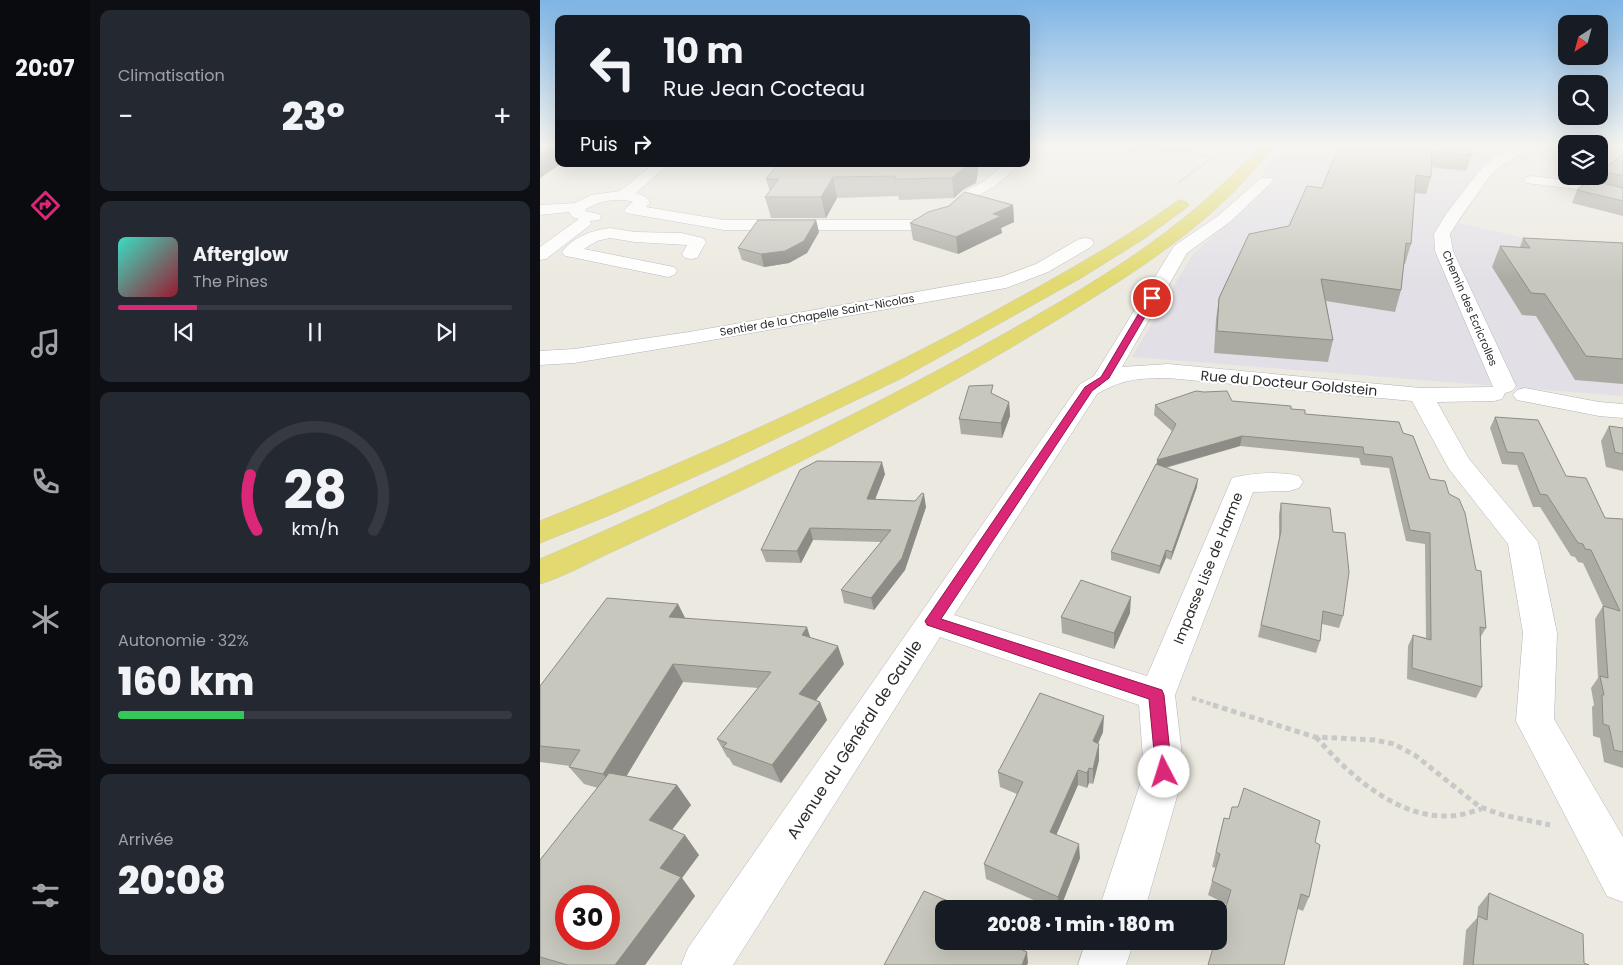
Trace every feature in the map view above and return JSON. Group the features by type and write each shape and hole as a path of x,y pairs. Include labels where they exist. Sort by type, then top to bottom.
{"main road":[{"path":"540,548 796,430 1128,242 1199,191"},
{"path":"540,572 767,467 912,394 992,350 1076,300 1150,251 1204,211 1225,191"},
{"path":"540,533 734,450 869,386 949,345"},
{"path":"540,522 587,514"}],"street":[{"path":"624,195 629,191"},
{"path":"578,207 576,211 578,214 613,214 724,225 922,225 944,219 970,194 976,191"},
{"name":"Avenue du Général de Gaulle","path":"705,965 932,621 1096,384 1180,250 1225,218 1255,191"},
{"name":"Chemin des Ecricrolles","path":"1471,191 1442,234 1444,251 1507,391"},
{"path":"1602,191 1623,196"},
{"path":"540,210 578,207 592,200 624,195 641,200 642,203 613,214 540,255"},
{"path":"668,271 571,252 593,236 615,232 634,237 671,236 697,242 691,254"},
{"name":"Sentier de la Chapelle Saint-Nicolas","path":"540,358 574,356 688,338 1006,282 1042,268 1085,243"},
{"path":"540,352 574,356"},
{"name":"Rue du Docteur Goldstein","path":"1096,384 1130,372 1168,371 1421,395 1507,391 1599,409 1623,411"},
{"path":"1421,395 1458,463 1523,542 1540,633 1535,721 1623,880"},
{"name":"Impasse Lise de Harme","path":"1157,695 1242,484 1288,482"},
{"path":"932,621 1157,695 1164,772 1125,900"},
{"path":"1102,965 1107,950"}],"path":[{"path":"1157,695 1181,694 1315,737 1342,741 1367,738 1395,744 1422,760 1454,789 1482,808 1600,837"},
{"path":"1315,737 1353,777 1377,793 1407,807 1435,815 1466,815 1482,808"}],"shaded area":[{"path":"1264,191 1479,191 1459,223 1623,261 1623,396 1132,357 1193,254"}],"building":[{"path":"770,191 825,191 821,197 765,197"},
{"path":"1305,191 1415,191 1411,244 1406,243 1401,290 1321,279 1333,340 1217,331 1219,298 1249,234 1289,226"},
{"path":"1581,191 1623,191 1623,201"},
{"path":"965,192 1013,205 993,214 1001,216 956,237 910,223 928,212 949,206"},
{"path":"758,220 816,220 804,241 785,251 761,254 738,248"},
{"path":"1523,238 1623,243 1623,359 1586,356 1545,294 1531,293 1500,246 1530,248"},
{"path":"993,385 991,393 1009,402 1001,423 959,419 969,386"},
{"path":"1196,391 1227,391 1232,401 1291,406 1291,409 1305,410 1305,414 1399,422 1403,433 1413,436 1430,479 1445,481 1449,494 1459,499 1465,513 1476,570 1481,571 1486,628 1480,627 1482,687 1412,668 1413,635 1431,640 1430,533 1410,530 1392,457 1364,454 1363,447 1242,436 1157,460 1176,424 1155,405"},
{"path":"1495,417 1538,420 1566,476 1586,478 1605,518 1623,519 1623,752 1614,750 1609,726 1603,724 1602,695 1604,695 1600,676 1608,678 1603,606 1620,611 1591,550 1585,549 1583,544 1578,543 1547,495 1540,494 1523,453 1507,452"},
{"path":"1609,426 1623,428 1623,454 1615,452"},
{"path":"817,461 882,462 867,499 915,501 922,493 924,494 902,558 871,598 841,590 891,530 810,528 797,551 761,550 800,470"},
{"path":"1156,464 1198,479 1172,552 1166,550 1160,566 1111,552"},
{"path":"1281,503 1330,508 1333,532 1345,533 1349,572 1343,616 1323,611 1320,641 1261,625 1281,531"},
{"path":"1081,580 1131,597 1114,633 1061,617"},
{"path":"607,598 678,604 669,617 807,627 802,635 838,646 799,694 820,702 772,765 723,747 727,743 717,739 771,672 673,664 603,774 569,767 580,750 540,746 540,686"},
{"path":"1040,693 1104,716 1093,741 1099,744 1093,769 1089,768 1087,773 1078,770 1050,832 1079,844 1058,897 984,864 1023,782 998,772"},
{"path":"609,773 677,785 649,820 685,835 660,868 681,877 615,965 568,965 540,957 540,860"},
{"path":"1244,788 1320,821 1315,842 1320,845 1309,897 1301,894 1284,965 1208,965 1212,950 1227,950 1227,903 1231,890 1212,881 1220,854 1216,852 1224,818 1229,819 1232,807 1238,807"},
{"path":"924,891 945,900 935,900 935,950 1023,950 1027,952 1022,965 884,965"},
{"path":"1489,893 1583,934 1584,963 1589,965 1473,965 1478,916 1487,920"}],"route":[{"path":"1152,298 1104,378 1088,389 932,621 1157,695 1164,772"}]}
